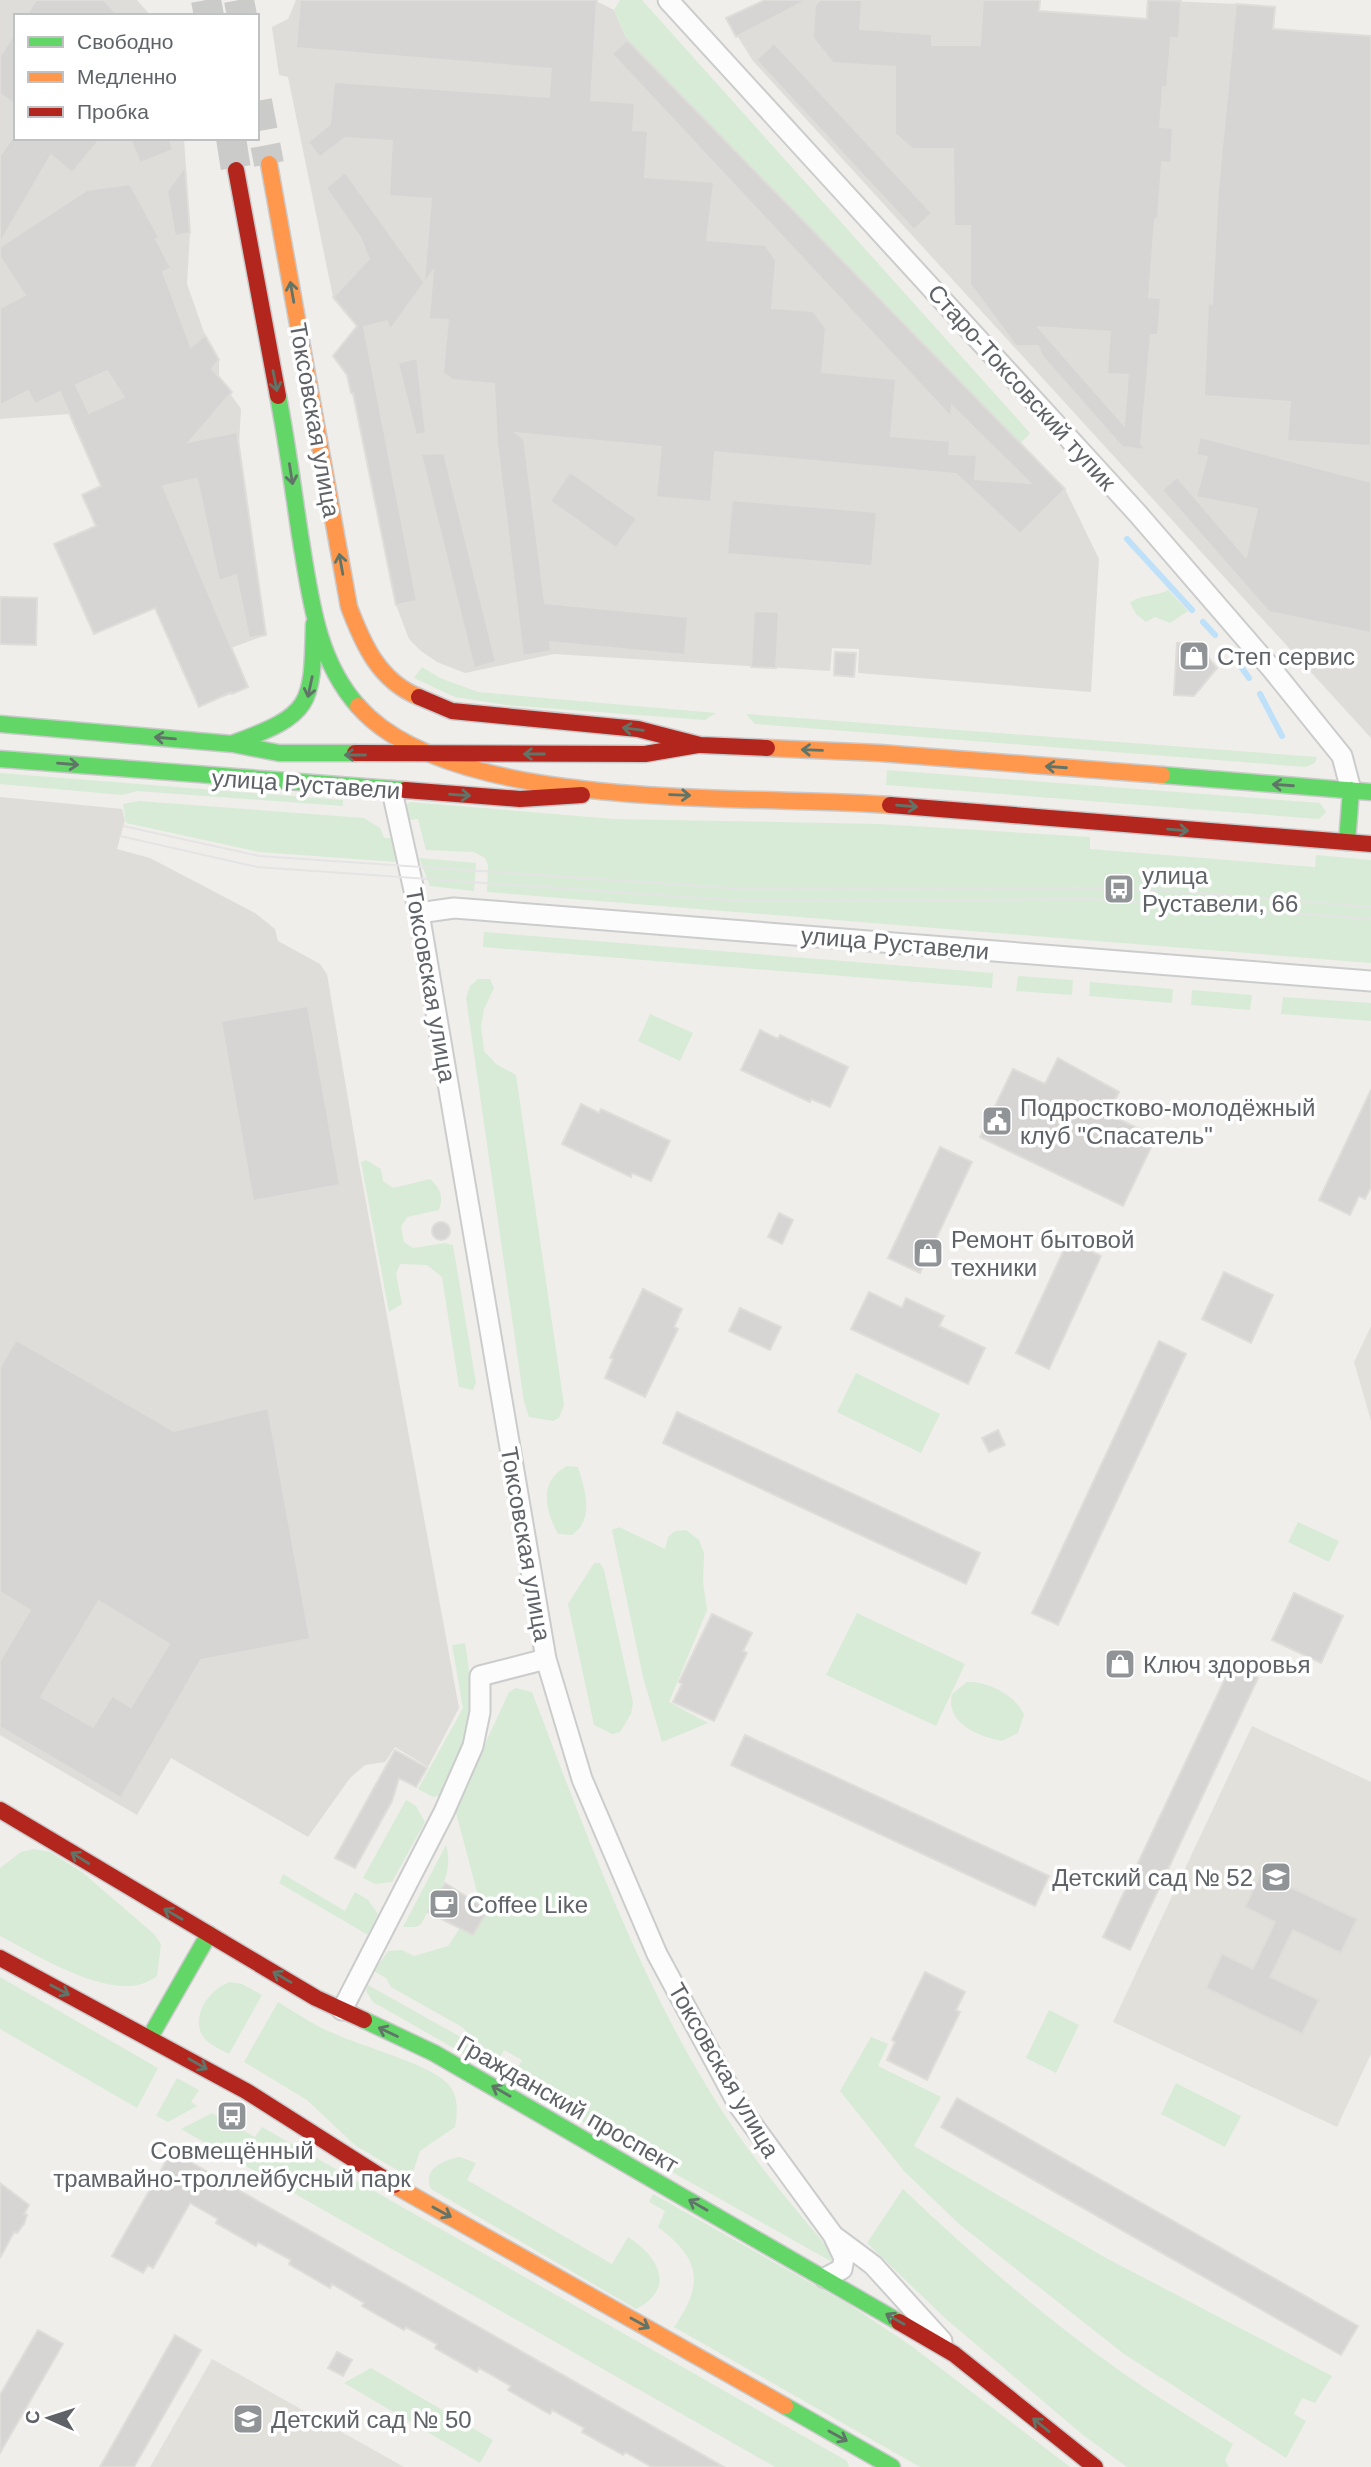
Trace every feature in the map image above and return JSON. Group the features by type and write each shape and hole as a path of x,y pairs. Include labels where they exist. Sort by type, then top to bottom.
{"main road":[{"name":"Токсовская улица","path":"269,164 349,607 367,653 397,685 429,704 452,711 638,729 700,744"},
{"name":"Токсовская улица","path":"236,170 280,407 314,619 331,666 345,692 366,716 423,754"},
{"name":"Токсовская улица","path":"233,744 281,727 298,716 311,690 314,619"},
{"name":"улица Руставели","path":"0,724 233,744 279,753 645,754 700,744 880,753 1361,791"},
{"name":"улица Руставели","path":"423,754 467,769 611,793"},
{"name":"улица Руставели","path":"0,759 520,799 611,793 867,803 1371,844"},
{"path":"1347,842 1361,791"},
{"name":"Гражданский проспект","path":"0,1811 342,2010 434,2053 954,2354 1095,2467"},
{"path":"150,2037 209,1934"},
{"path":"0,1958 246,2091 382,2178 892,2467"}],"street":[{"name":"Старо-Токсовский тупик","path":"668,0 1138,514 1271,668 1342,756 1361,791"},
{"name":"Токсовская улица","path":"392,791 419,913 546,1659 582,1779 657,1954 739,2106 833,2235 844,2258 842,2269 825,2278"},
{"name":"улица Руставели","path":"419,913 467,909 1371,981"},
{"path":"342,2010 444,1812 472,1746 480,1712 480,1676 546,1659"},
{"name":"Токсовская улица","path":"833,2235 873,2265 954,2354"}],"shaded area":[{"path":"0,0 137,0 149,14 14,14 14,140 184,140 190,233 187,284 205,335 219,360 219,378 241,409 239,444 266,635 231,648 248,687 199,707 69,414 0,419"},
{"path":"296,0 594,0 614,10 627,40 1065,489 1099,559 1091,692 858,673 859,649 832,648 830,671 554,654 465,673 437,662 421,651 409,639 396,605 356,409 347,375 333,356 357,326 333,297 288,77 279,75 272,27 288,19"},
{"path":"765,0 1040,0 1040,11 1146,19 1147,0 1236,4 1275,7 1273,29 1371,36 1371,738 753,61 726,18"},
{"path":"0,797 122,809 125,820 117,849 150,858 255,913 275,929 278,941 320,964 327,974 359,1164 459,1708 428,1767 395,1747 385,1762 365,1765 350,1778 308,1837 171,1758 137,1815 0,1735"},
{"path":"1371,1326 1371,1421 1354,1362"},
{"name":"Детский сад № 52","path":"1252,1726 1371,1782 1371,2054 1337,2127 1113,2022"},
{"name":"Детский сад № 50","path":"212,2359 404,2467 150,2467"}],"green space":[{"path":"620,0 642,0 1030,433 1020,444 627,40 614,10"},
{"path":"1168,590 1188,611 1170,623 1155,617 1146,622 1136,614 1130,603 1138,598"},
{"path":"422,667 440,678 478,692 716,713 705,720 506,705 455,697 414,678"},
{"path":"746,714 1317,757 1315,763 1306,767 755,724"},
{"path":"887,770 1320,803 1326,812 1319,819 886,785"},
{"path":"0,773 343,800 343,806 137,791 122,795 0,784"},
{"path":"139,801 364,818 380,828 384,838 392,838 397,862 259,852 126,823 123,804"},
{"path":"410,802 614,819 879,824 1090,837 1090,849 1315,867 1316,855 1371,860 1371,963 487,892 488,865 485,858 474,852 426,850 418,819 409,820 405,806"},
{"path":"419,858 476,863 474,891 430,886"},
{"path":"484,932 993,973 992,988 483,947"},
{"path":"1018,976 1073,980 1072,995 1016,991"},
{"path":"478,979 490,979 494,988 484,1009 481,1026 484,1051 496,1064 516,1075 564,1405 559,1418 553,1421 529,1417 524,1402 466,998 470,986"},
{"path":"1090,982 1173,989 1172,1003 1089,996"},
{"path":"1192,990 1252,995 1250,1010 1191,1005"},
{"path":"1283,997 1371,1003 1371,1021 1281,1014"},
{"path":"650,1014 693,1033 680,1061 638,1041"},
{"path":"366,1160 381,1169 383,1181 393,1188 430,1179 439,1189 439,1210 407,1217 401,1227 404,1242 413,1248 445,1243 453,1245 476,1383 473,1390 459,1387 442,1277 427,1265 400,1264 396,1274 402,1304 389,1312 361,1162"},
{"path":"856,1373 940,1414 921,1453 837,1412"},
{"path":"567,1466 578,1467 586,1504 584,1521 572,1535 558,1534 547,1506 548,1488 552,1480"},
{"path":"1298,1522 1339,1541 1329,1562 1288,1542"},
{"path":"619,1527 665,1549 668,1537 675,1531 686,1530 699,1540 704,1553 703,1582 707,1610 669,1702 708,1723 662,1742 643,1677 612,1530"},
{"path":"594,1563 600,1563 604,1570 633,1703 631,1714 620,1732 612,1734 594,1725 568,1604"},
{"path":"857,1613 965,1664 936,1726 826,1675"},
{"path":"465,1643 470,1703 465,1737 445,1794 433,1797 418,1789 463,1708 452,1645"},
{"path":"967,1682 992,1687 1015,1702 1024,1715 1018,1733 1002,1741 973,1732 958,1720 953,1713 952,1694"},
{"path":"516,1688 532,1692 618,1910 668,2016 696,2067 751,2153 834,2255 832,2262 555,2106 562,2092 518,2067 522,2060 504,2050 500,2057 484,2048 462,2027 391,1987 386,1978 374,1971 388,1951 402,1950 414,1956 448,1946 460,1928 473,1935 488,1911 476,1902 477,1892 455,1809 509,1692"},
{"path":"406,1800 416,1806 425,1822 392,1882 375,1884 363,1878"},
{"path":"446,1845 448,1866 442,1886 421,1924 416,1927 403,1927"},
{"path":"34,1849 50,1852 82,1872 154,1934 161,1944 157,1976 141,1984 121,1986 100,1982 56,1965 0,1936 0,1868 21,1852"},
{"path":"283,1874 345,1911 355,1892 368,1900 378,1914 368,1935 279,1883"},
{"path":"0,1977 158,2068 137,2108 0,2029"},
{"path":"230,1982 242,1984 262,1995 229,2054 204,2038 199,2019 210,1996"},
{"path":"368,1985 459,2036 481,2057 478,2062 373,2002 366,1991"},
{"path":"278,2002 328,2031 422,2067 450,2086 456,2102 455,2127 420,2151 411,2178 356,2146 307,2100 244,2062"},
{"path":"1049,2010 1079,2025 1056,2073 1026,2058"},
{"path":"871,2037 888,2044 878,2066 941,2097 914,2146 1106,2258 1332,2376 1315,2403 1302,2398 1294,2414 1306,2421 1286,2458 1124,2354 959,2224 904,2171 840,2091"},
{"path":"177,2078 199,2090 191,2102 197,2106 168,2122 156,2116"},
{"path":"1176,2083 1241,2116 1225,2147 1161,2114"},
{"path":"212,2113 255,2137 262,2127 847,2461 849,2467 775,2467 181,2129"},
{"path":"460,2157 476,2163 467,2180 612,2264 628,2237 648,2253 655,2263 659,2272 656,2292 649,2301 636,2309 431,2189 429,2176 432,2171 447,2160"},
{"path":"903,2189 982,2261 1064,2329 1134,2381 1233,2444 1225,2460 1229,2467 1127,2467 1083,2435 946,2319 867,2243"},
{"path":"653,2194 850,2305 910,2345 1070,2467 920,2467 674,2327 690,2297 694,2284 693,2272 683,2250 658,2227 665,2211 649,2202"},
{"path":"371,2368 493,2440 480,2463 344,2383"}],"building":[{"path":"36,0 104,0 117,14 27,14"},
{"path":"300,0 597,0 591,100 635,103 633,130 648,131 645,177 714,182 707,240 765,245 776,260 772,308 813,311 826,328 822,372 896,379 891,436 950,441 949,454 977,455 975,479 1030,483 952,406 951,417 612,54 627,40 1065,489 1020,534 956,474 715,452 711,502 656,497 661,447 516,433 524,439 545,603 688,617 685,655 550,642 551,651 523,656 497,442 494,384 453,380 443,373 448,320 429,319 433,271 390,330 387,321 364,327 417,601 396,605 353,393 347,375 333,356 357,326 333,297 369,259 360,237 326,188 345,172 424,282 431,199 389,196 392,141 345,138 320,157 308,142 330,124 334,82 549,97 551,69 296,48"},
{"path":"765,0 807,0 736,37 726,18"},
{"path":"820,0 862,0 860,29 932,34 932,45 980,45 983,0 1040,0 1039,11 1147,19 1148,0 1181,1 1179,38 1171,38 1167,87 1163,87 1160,127 1173,128 1171,163 1162,162 1158,219 1155,219 1149,297 1161,298 1158,335 1151,335 1141,444 1146,450 1122,447 1042,356 1038,346 1016,346 970,284 970,226 954,226 953,149 913,149 895,134 895,67 833,63 813,38 815,5","holes":["1038,327 1110,332 1107,374 1128,375 1124,425"]},
{"path":"1236,4 1275,7 1273,29 1371,36 1371,446 1287,441 1290,402 1204,396 1208,303 1212,304 1218,190"},
{"path":"14,34 14,104 0,94 0,56"},
{"path":"774,43 932,213 914,230 756,60"},
{"path":"12,138 99,140 72,173 51,155 0,243 0,156"},
{"path":"131,140 170,140 173,150 140,163"},
{"path":"185,167 190,233 175,236 167,191"},
{"path":"130,184 160,239 156,239 171,268 163,272 191,347 205,335 219,360 212,369 232,392 189,442 237,432 266,635 249,638 236,575 219,581 197,479 163,486 248,687 199,707 155,608 94,634 54,544 96,526 82,495 101,486 60,392 35,404 28,391 0,405 0,308 25,295 0,257 0,247 87,190","holes":["107,371 124,397 89,413 76,385"]},
{"path":"417,358 426,433 416,435 398,363"},
{"path":"1200,437 1371,482 1371,633 1269,612 1162,490 1177,477 1246,557 1257,509 1196,497 1207,457 1196,455"},
{"path":"444,453 496,662 474,668 421,454"},
{"path":"570,472 637,519 616,548 550,501"},
{"path":"732,500 877,512 872,566 727,554"},
{"path":"0,597 37,598 36,645 0,644"},
{"path":"754,611 779,612 776,668 751,667"},
{"path":"1177,643 1197,644 1217,668 1194,696 1174,695"},
{"path":"835,652 856,653 854,677 834,675"},
{"path":"308,1006 340,1185 253,1201 221,1021"},
{"path":"760,1030 778,1039 780,1035 848,1067 830,1107 811,1099 810,1102 741,1070"},
{"path":"1058,1058 1119,1092 1108,1114 1156,1137 1123,1206 980,1137 1013,1069 1045,1084"},
{"path":"1371,1090 1371,1187 1365,1199 1359,1196 1350,1215 1319,1200"},
{"path":"581,1104 599,1113 601,1109 670,1141 651,1181 632,1173 631,1177 562,1144"},
{"path":"940,1147 972,1162 920,1273 888,1258"},
{"path":"779,1213 793,1220 782,1244 768,1237"},
{"path":"441,1222 449,1227 450,1231 445,1239 441,1240 433,1235 432,1231 437,1223"},
{"path":"1068,1241 1101,1256 1049,1369 1016,1353"},
{"path":"1224,1272 1273,1295 1251,1343 1202,1319"},
{"path":"643,1289 682,1309 674,1327 678,1329 645,1397 605,1378 613,1359 610,1358"},
{"path":"869,1292 902,1308 906,1298 944,1316 939,1326 985,1348 968,1384 851,1329"},
{"path":"740,1308 781,1327 770,1350 729,1331"},
{"path":"16,1340 174,1431 268,1408 310,1639 201,1660 121,1798 0,1727 0,1661 30,1610 0,1592 0,1367","holes":["99,1601 169,1644 131,1707 112,1696 93,1727 41,1697"]},
{"path":"1159,1341 1186,1354 1058,1625 1032,1613"},
{"path":"677,1412 980,1553 966,1584 663,1443"},
{"path":"998,1430 1005,1445 989,1452 982,1438"},
{"path":"1294,1593 1343,1616 1321,1663 1272,1640"},
{"path":"712,1614 752,1633 743,1651 747,1653 714,1721 673,1702 682,1684 679,1682"},
{"path":"1231,1666 1258,1678 1130,1950 1103,1937"},
{"path":"745,1735 1049,1876 1035,1906 731,1765"},
{"path":"395,1750 427,1768 416,1787 399,1778 392,1801 355,1868 335,1858"},
{"path":"1261,1873 1357,1919 1341,1953 1293,1930 1270,1977 1319,2000 1302,2034 1206,1988 1222,1954 1253,1969 1275,1922 1245,1907"},
{"path":"445,1883 488,1910 473,1935 428,1912"},
{"path":"925,1972 965,1992 956,2010 960,2012 927,2080 887,2060 895,2042 892,2040"},
{"path":"957,2098 1358,2326 1341,2355 941,2127"},
{"path":"172,2151 724,2467 652,2467 625,2452 623,2455 582,2432 584,2428 552,2410 550,2414 508,2390 511,2386 479,2368 477,2372 435,2348 437,2344 406,2327 404,2330 362,2306 364,2303 332,2284 330,2288 289,2264 291,2260 258,2242 256,2246 216,2223 218,2219 190,2203 153,2268 148,2265 143,2273 112,2256"},
{"path":"0,2183 29,2205 24,2214 27,2215 24,2224 17,2233 14,2232 0,2258"},
{"path":"38,2330 63,2344 0,2453 0,2395"},
{"path":"175,2335 201,2350 134,2467 100,2467"},
{"path":"337,2352 352,2360 343,2376 328,2368"}],"waterway":[{"path":"1127,539 1192,610"},
{"path":"1203,622 1215,635"},
{"path":"1232,654 1249,678"},
{"path":"1260,694 1282,736"}],"tunnel":[{"path":"206,0 209,14"},
{"path":"239,0 242,14"},
{"path":"259,112 269,164"},
{"path":"231,140 236,170"}],"tram line":[{"path":"123,826 259,856 745,889 1093,888 1186,892 1371,907"},
{"path":"120,836 257,867 744,901 1092,899 1371,919"}],"traffic: fast":[{"path":"278,396 307,580 317,625 333,668 358,706"},
{"path":"234,743 280,724 303,703 312,673 314,624"},
{"path":"0,724 233,744 279,753 355,753"},
{"path":"0,759 405,790"},
{"path":"1162,775 1371,792"},
{"path":"1347,842 1351,790"},
{"path":"150,2037 209,1934"},
{"path":"364,2020 434,2053 899,2322"},
{"path":"785,2406 892,2467"}],"traffic: slow":[{"path":"269,164 349,607 374,660 393,681 419,697"},
{"path":"358,706 402,741 462,765 532,782 608,792 890,805"},
{"path":"767,748 880,753 1162,775"},
{"path":"394,2185 785,2406"}],"traffic: jam":[{"path":"236,170 278,396"},
{"path":"419,697 452,711 638,729 700,745 767,748"},
{"path":"355,753 645,754 698,745"},
{"path":"405,790 520,799 582,795"},
{"path":"890,805 1371,844"},
{"path":"0,1810 316,1998 364,2020"},
{"path":"0,1958 246,2091 394,2185"},
{"path":"899,2322 954,2354 1095,2467"}],"place":[{"name":"Степ сервис","path":"1194,656"},
{"name":"улица Руставели, 66","path":"1119,889"},
{"name":"Подростково-молодёжный клуб \"Спасатель\"","path":"997,1121"},
{"name":"Ремонт бытовой техники","path":"928,1253"},
{"name":"Ключ здоровья","path":"1120,1664"},
{"name":"Детский сад № 52","path":"1276,1877"},
{"name":"Coffee Like","path":"444,1904"},
{"name":"Совмещённый трамвайно-троллейбусный парк","path":"232,2116"},
{"name":"Детский сад № 50","path":"248,2419"}]}
